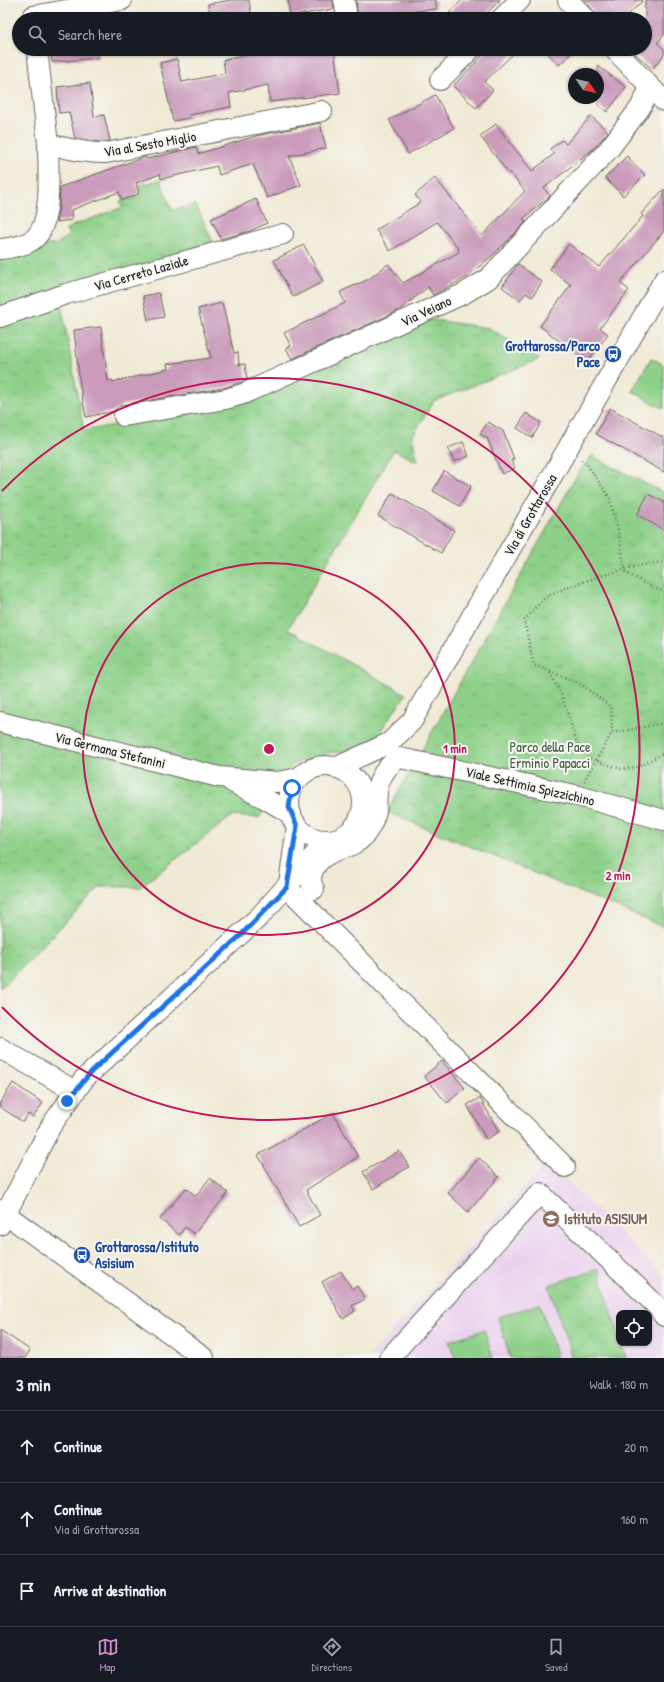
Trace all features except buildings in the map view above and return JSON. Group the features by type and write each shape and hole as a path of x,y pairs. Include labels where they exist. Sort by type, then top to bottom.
{"street":[{"path":"32,12 122,0"},
{"path":"508,12 520,0"},
{"path":"568,0 579,12"},
{"path":"0,249 22,245 32,240 42,228 47,200 48,144 38,56"},
{"path":"440,80 464,56"},
{"path":"620,56 664,101"},
{"name":"Via Veiano","path":"124,416 226,399 243,394 406,321 475,287 502,266 609,149 640,108 650,88"},
{"name":"Via al Sesto Miglio","path":"48,144 90,153 106,153 322,111"},
{"name":"Via Cerreto Laziale","path":"0,317 66,294 283,234"},
{"name":"Via di Grottarossa","path":"335,768 389,743 412,721 664,280"},
{"name":"Via Germana Stefanini","path":"0,722 219,777 278,782 299,778"},
{"name":"Via di Grottarossa","path":"363,801 389,743"},
{"name":"Viale Settimia Spizzichino","path":"314,889 310,883 311,875 321,859 329,853 356,843 372,824 376,811 377,791 380,781 393,761 400,758 575,795 664,820"},
{"path":"294,820 312,837 331,840 341,837 352,830 360,817 363,801 359,786 346,772 329,766 317,768 299,778 292,788 290,796 294,820 288,886 565,1167"},
{"name":"Via Germana Stefanini","path":"219,777 264,798 294,820"},
{"path":"204,1358 2,1216 48,1132 75,1091 92,1071 241,935 331,840"},
{"path":"0,1048 75,1091"},
{"path":"389,1358 540,1193 658,1307 664,1316"}],"path":[{"path":"567,451 586,463 609,497 618,530 625,571 653,588 664,591"},
{"path":"575,795 612,733 611,707 581,684 534,665 524,621 548,595 656,562 664,563"},
{"path":"550,672 562,696 577,743 588,758 621,769 638,767 664,753"},
{"path":"612,733 664,723"}],"shaded area":[{"name":"Istituto ASISIUM","path":"548,1162 664,1276 664,1358 368,1358"}],"green space":[{"path":"160,180 172,210 196,205 215,247 59,292 84,431 254,398 427,319 489,328 540,359 434,401 412,437 418,462 394,450 288,629 406,694 375,739 355,753 331,752 292,765 259,818 232,816 140,887 100,887 0,989 0,251 57,244 69,235 66,230 74,225 123,207 120,201 142,196 139,185"},
{"path":"651,358 664,365 664,409 632,391"},
{"name":"Parco della Pace Erminio Papacci","path":"592,456 664,493 664,927 387,812 578,473"},
{"path":"598,1269 616,1326 616,1346 622,1346 626,1358 572,1358 549,1285"},
{"path":"540,1304 557,1358 510,1358 498,1317"},
{"path":"484,1330 493,1358 455,1358 449,1341"}],"place":[{"name":"Grottarossa/Parco Pace","path":"613,354"},
{"name":"Istituto ASISIUM","path":"551,1219"},
{"name":"Grottarossa/Istituto Asisium","path":"82,1255"}],"route":[{"path":"67,1101 92,1071 241,935 275,902 287,887 289,884 297,826 293,820 289,807 292,788"}]}
